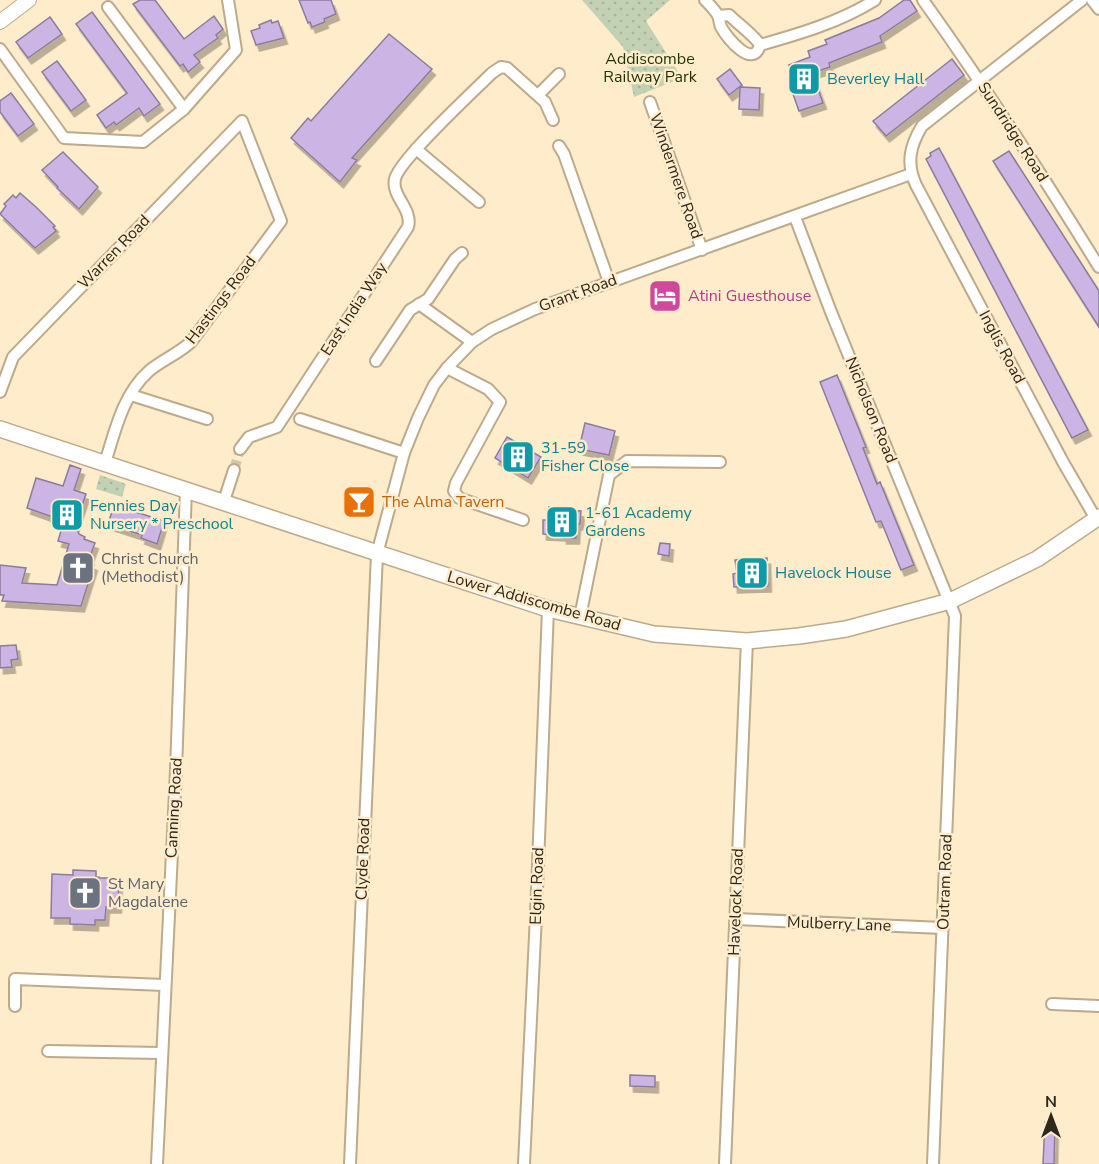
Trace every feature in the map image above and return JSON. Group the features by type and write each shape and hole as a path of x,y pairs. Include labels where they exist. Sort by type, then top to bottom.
{"main road":[{"path":"0,22 29,0"},
{"name":"Lower Addiscombe Road","path":"0,429 548,609 654,634 747,640 846,629 950,601 1037,560 1098,518"}],"street":[{"path":"0,49 64,138 143,142 184,109 236,50 228,0"},
{"path":"705,0 719,16 720,25 734,42 748,55 758,50 760,45 758,40 729,15 719,16"},
{"path":"760,45 835,20 875,0"},
{"name":"Sundridge Road","path":"922,0 980,80 1099,267"},
{"path":"911,174 910,151 922,126 1082,0"},
{"path":"1092,0 1099,9"},
{"path":"108,7 184,109"},
{"path":"734,42 746,32"},
{"name":"East India Way","path":"240,449 249,437 277,427 408,226 410,219 394,181 397,173 416,149 496,68 507,68 538,95 545,102 553,120"},
{"path":"538,95 559,74"},
{"name":"Windermere Road","path":"650,102 702,250"},
{"name":"Warren Road","path":"0,392 13,357 242,121"},
{"name":"Hastings Road","path":"105,463 122,408 141,379 191,342 280,221 242,121"},
{"path":"559,146 564,154 609,282"},
{"path":"416,149 479,202"},
{"name":"Grant Road","path":"377,554 404,453 426,401 434,385 447,368 472,342 535,309 911,174"},
{"name":"Inglis Road","path":"911,174 1063,462 1098,518"},
{"name":"Nicholson Road","path":"795,217 835,322 950,601"},
{"path":"376,362 410,310 428,299 455,259 462,253"},
{"path":"419,304 472,342"},
{"path":"447,368 488,389 500,402 456,483 454,491 459,498 523,520"},
{"path":"131,395 207,419"},
{"path":"300,419 404,453"},
{"path":"580,617 609,475 627,461 720,462"},
{"path":"224,501 234,470"},
{"name":"Canning Road","path":"157,1164 176,770 186,489"},
{"name":"Clyde Road","path":"350,1164 377,554"},
{"name":"Outram Road","path":"933,1164 955,616 950,601"},
{"name":"Elgin Road","path":"524,1164 537,906 548,609"},
{"name":"Havelock Road","path":"725,1164 747,640"},
{"name":"Mulberry Lane","path":"736,919 943,928"},
{"path":"15,1006 15,979 164,985"},
{"path":"1052,1004 1099,1006"},
{"path":"48,1051 161,1053"}],"green space":[{"name":"Addiscombe Railway Park","path":"582,0 670,0 646,21 682,78 634,97 623,47"},
{"path":"100,475 126,484 122,497 96,489"}],"building":[{"path":"140,0 155,0 184,39 214,16 223,29 216,35 218,38 194,55 200,62 188,72 183,64 180,66 133,4"},
{"path":"299,0 331,0 336,14 312,27 310,22 308,23"},
{"path":"904,0 910,0 917,11 880,36 882,42 829,63 830,67 812,73 823,103 799,111 793,94 799,93 789,65 810,57 808,51 827,44 825,40 879,18"},
{"path":"92,12 160,104 144,116 139,108 116,125 114,122 106,128 97,115 127,93 76,24"},
{"path":"50,17 62,34 28,58 16,42"},
{"path":"271,20 272,23 278,21 284,38 256,45 251,31"},
{"path":"389,34 432,69 352,158 357,160 340,182 291,138 308,118 311,121"},
{"path":"952,59 964,75 886,136 873,121"},
{"path":"57,61 86,100 71,111 42,72"},
{"path":"730,69 742,85 729,95 717,79"},
{"path":"740,87 760,88 759,110 739,109"},
{"path":"11,93 34,124 18,136 0,112 0,101"},
{"path":"939,148 1088,430 1072,438 926,159 931,156 930,153"},
{"path":"1009,151 1099,291 1099,327 993,161"},
{"path":"63,152 98,187 79,209 42,170"},
{"path":"20,193 55,226 53,227 56,231 35,248 0,214 6,206 4,204 13,195 16,198"},
{"path":"837,375 866,447 863,448 877,484 880,482 914,565 901,570 881,521 876,522 820,382"},
{"path":"585,423 615,431 609,455 579,449"},
{"name":"31-59 Fisher Close","path":"507,437 541,457 528,478 495,458"},
{"path":"70,465 81,469 74,490 86,494 74,529 85,537 84,539 95,543 88,562 94,565 81,606 2,601 4,595 0,595 0,565 26,568 22,583 57,585 69,544 58,541 64,521 27,508 36,478 63,486"},
{"path":"114,505 164,521 157,544 141,538 142,535 108,524"},
{"name":"1-61 Academy Gardens","path":"549,507 581,511 576,538 543,534 543,520 548,520"},
{"path":"660,543 670,544 669,556 658,554"},
{"name":"Havelock House","path":"747,558 747,560 767,558 768,586 734,587 733,574 737,573 735,560"},
{"path":"16,645 18,659 11,660 12,667 0,668 0,646"},
{"name":"St Mary Magdalene","path":"73,870 96,871 96,878 119,878 118,907 106,907 105,920 95,920 95,925 70,924 70,918 51,918 52,874 73,875"},
{"path":"630,1075 655,1076 655,1087 630,1086"},
{"path":"1045,1122 1055,1122 1054,1164 1043,1164"}],"tunnel":[{"path":"234,470 240,449"}],"place":[{"name":"Beverley Hall","path":"804,79"},
{"name":"Atini Guesthouse","path":"665,296"},
{"name":"31-59 Fisher Close","path":"518,457"},
{"name":"The Alma Tavern","path":"359,502"},
{"name":"Fennies Day Nursery * Preschool","path":"67,515"},
{"name":"1-61 Academy Gardens","path":"562,522"},
{"name":"Christ Church (Methodist)","path":"78,568"},
{"name":"Havelock House","path":"752,573"},
{"name":"St Mary Magdalene","path":"85,893"}]}
